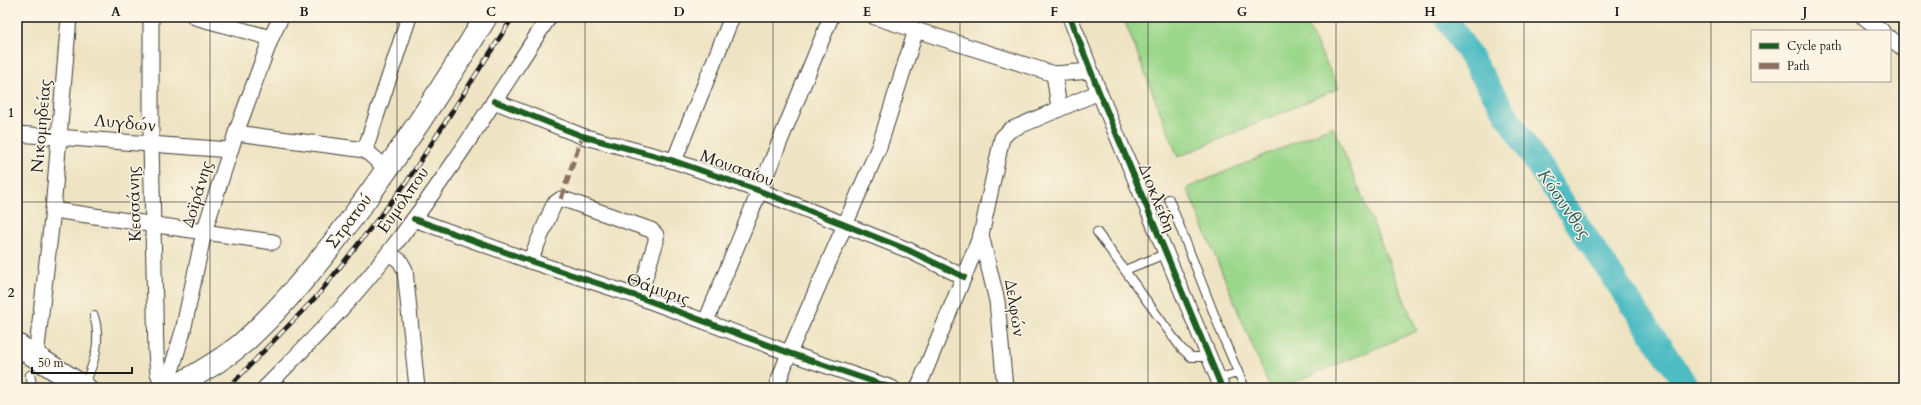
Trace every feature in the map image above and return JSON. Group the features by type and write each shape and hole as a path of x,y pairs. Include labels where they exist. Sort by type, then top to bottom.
{"main road":[{"name":"Στρατού","path":"173,388 200,373 242,343 266,321 337,238 387,169 441,90 486,17"},
{"path":"17,345 33,366 84,387"}],"street":[{"name":"Νικομηδείας","path":"33,366 53,210 69,17"},
{"name":"Κεσσάνης","path":"151,17 151,144 156,352 158,373 165,388"},
{"path":"195,17 271,38"},
{"name":"Δοϊράνης","path":"165,388 183,330 204,232 236,133 271,38 281,17"},
{"path":"365,150 409,17"},
{"name":"Ευμόλπου","path":"265,388 346,304 389,253 414,219 494,101 548,17"},
{"path":"674,161 732,17"},
{"path":"706,321 832,17"},
{"path":"875,17 1054,74 1090,71"},
{"name":"Διοκλείδη","path":"1070,17 1090,71 1219,383"},
{"path":"1864,17 1881,30"},
{"path":"776,388 789,353 879,147 916,30"},
{"path":"1891,39 1904,49"},
{"path":"1054,74 1059,108"},
{"path":"918,388 982,235 1002,138 1010,130 1099,92"},
{"name":"Μουσαίου","path":"494,101 582,136 674,161 760,190 908,250 964,276"},
{"path":"236,133 365,150 387,169"},
{"name":"Λυγδών","path":"17,134 230,150"},
{"path":"530,261 554,204 560,199 569,201 650,230 656,235 656,241 638,297"},
{"path":"53,210 273,242"},
{"name":"Θάμυρις","path":"414,219 530,261 706,321 789,353 892,388"},
{"name":"Δελφών","path":"982,235 997,301 1005,388"},
{"path":"389,253 400,262 405,270 417,388"}],"lane":[{"path":"1169,200 1245,388"},
{"path":"1097,232 1181,348 1191,357 1208,357"},
{"path":"1125,270 1165,254"},
{"path":"84,387 96,352 98,329 94,316"},
{"path":"33,366 34,388"},
{"path":"1219,383 1238,373"}],"green space":[{"path":"1123,17 1303,17 1339,88 1178,157"},
{"path":"1333,126 1417,331 1281,388 1270,388 1187,188"}],"waterway":[{"name":"Κόσυνθος","path":"1446,17 1535,161 1688,388"}],"railway":[{"path":"228,388 318,295 406,183 513,17"}],"marked path":[{"path":"561,199 582,136"}],"cycle path":[{"path":"1070,17 1099,92 1222,388"},
{"path":"494,101 582,136 674,161 760,191 908,250 964,277"},
{"path":"414,219 530,261 639,297 789,353 892,388"}]}
